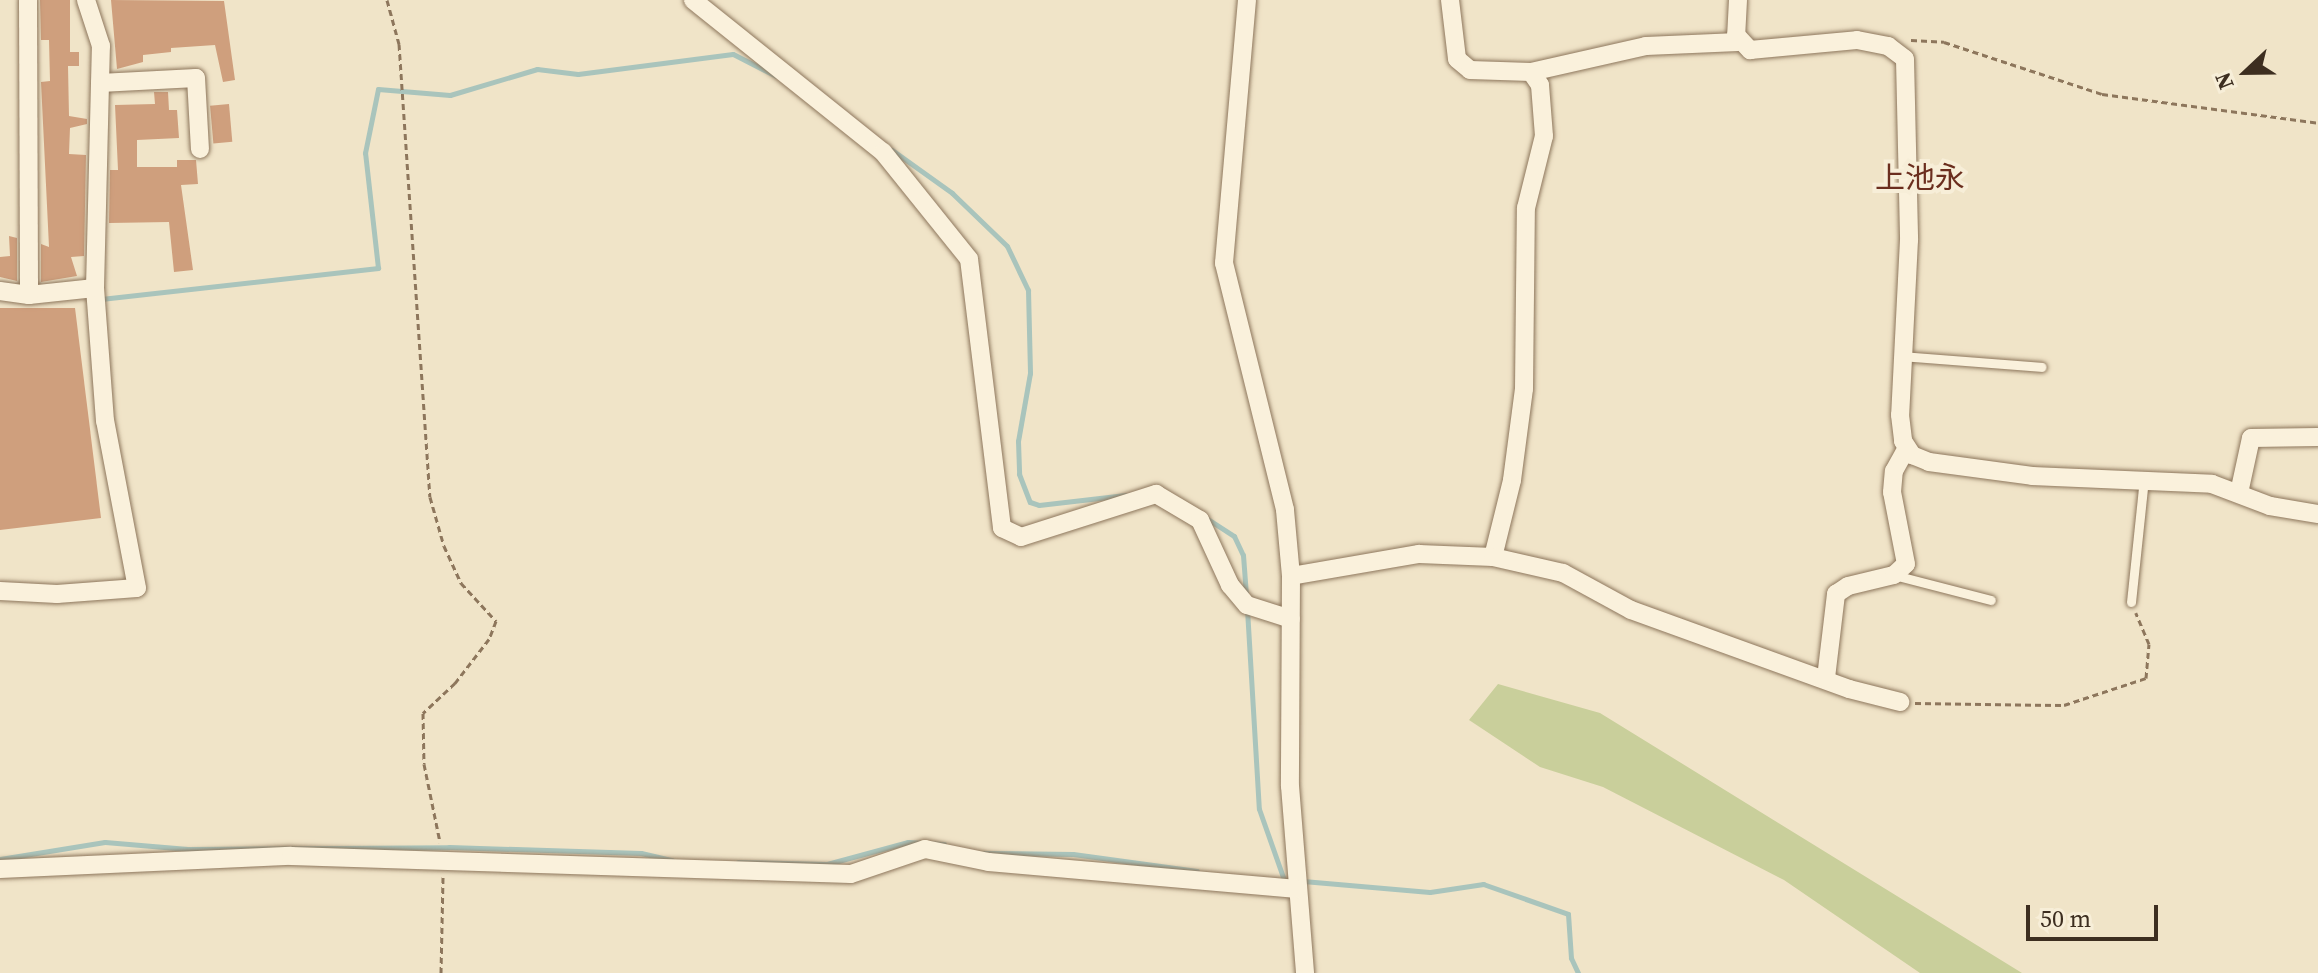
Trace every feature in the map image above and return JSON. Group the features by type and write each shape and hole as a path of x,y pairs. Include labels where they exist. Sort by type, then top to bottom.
{"street":[{"path":"28,0 29,295"},
{"path":"0,591 57,594 137,588 105,421 95,288 101,46 86,0"},
{"path":"693,0 883,152 969,259 1002,528 1021,537 1156,494 1200,520 1230,585 1247,605 1291,619"},
{"path":"1247,0 1224,263 1285,510 1291,576 1290,786 1305,973"},
{"path":"1450,0 1457,59 1465,69 1531,72 1646,46 1738,42 1758,52 1839,41 1893,48 1905,59 1910,88 1909,240 1900,355 1900,415 1907,448 1892,480 1906,561 1894,575 1857,583 1836,594 1826,678"},
{"path":"1738,0 1738,42"},
{"path":"1493,557 1512,480 1524,389 1526,208 1544,136 1540,85 1531,72"},
{"path":"100,83 196,78 200,149"},
{"path":"0,291 29,295 95,288"},
{"path":"2239,493 2251,438 2318,437"},
{"path":"1907,448 1929,462 1993,472 2212,484 2270,506 2318,514"},
{"path":"1291,576 1419,554 1493,557 1563,573 1631,610 1900,702"},
{"path":"0,869 291,856 851,874 925,849 989,862 1297,889"}],"lane":[{"path":"1900,355 2042,367"},
{"path":"2131,602 2144,479"},
{"path":"1894,575 1991,600"}],"path":[{"path":"387,0 399,44 430,497 461,583 496,621 455,683 423,713 424,764 444,859 441,973"},
{"path":"1893,48 1927,38 2102,94 2318,123"},
{"path":"1900,702 1943,707 2064,705 2146,678 2149,644 2131,602"}],"green space":[{"path":"1498,684 1600,713 2022,973 1920,973 1784,880 1603,787 1540,767 1469,720"}],"building":[{"path":"40,0 70,0 70,52 79,52 79,66 68,66 69,116 87,119 87,124 70,128 69,154 86,155 84,256 71,257 77,276 41,282 41,244 49,247 41,82 50,81 49,40 41,40"},
{"path":"111,0 224,1 235,80 223,82 215,45 171,48 171,52 143,55 143,62 117,69"},
{"path":"154,92 168,92 169,110 177,110 179,138 137,140 137,167 177,167 177,160 196,160 198,184 181,185 193,270 174,272 169,222 109,223 110,170 118,170 115,105 155,104"},
{"path":"229,104 232,142 213,144 210,106"},
{"path":"9,236 17,238 17,281 0,277 0,257 10,256"},
{"path":"0,308 75,308 101,518 0,530"}],"waterway":[{"path":"101,299 378,268 365,153 378,89 450,95 537,69 578,74 733,54 776,76"},
{"path":"892,150 952,193 1007,246 1028,290 1030,373 1018,441 1019,474 1030,502 1039,505 1125,495"},
{"path":"1203,516 1234,536 1243,555 1246,595"},
{"path":"1247,609 1259,809 1284,880"},
{"path":"0,859 105,842 188,849 449,847 641,853 672,860"},
{"path":"738,862 827,864 908,842 944,844"},
{"path":"984,853 1073,854 1197,871"},
{"path":"1303,881 1430,892 1483,884 1568,914 1571,958 1578,973"}],"district":[{"name":"上池永","path":"1920,178"}]}
